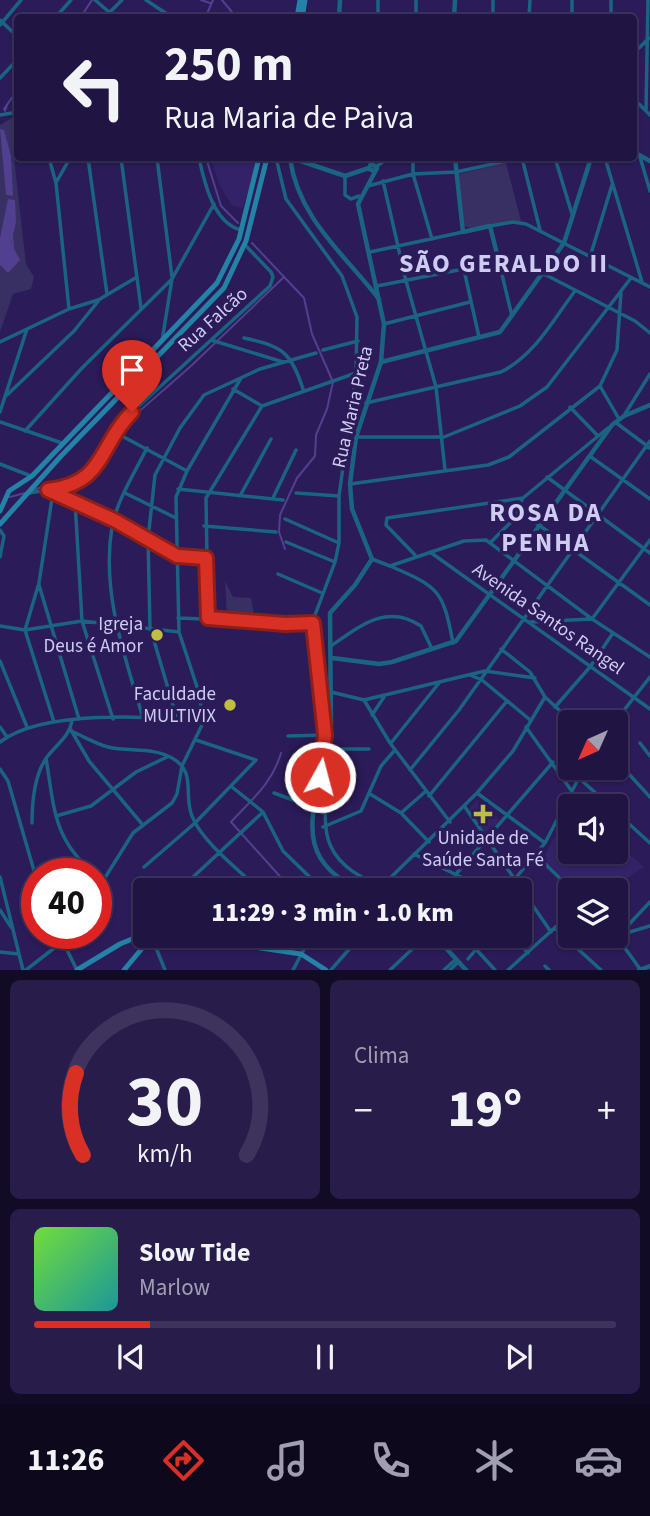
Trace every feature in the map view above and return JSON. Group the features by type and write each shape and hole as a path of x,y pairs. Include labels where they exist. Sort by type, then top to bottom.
{"main road":[{"path":"1,504 18,484 32,476 217,283 241,230 258,161"},
{"path":"0,524 15,505 221,292 245,245 266,161"},
{"path":"18,484 27,493"},
{"path":"1,504 15,505"},
{"path":"77,970 120,944 133,940"},
{"path":"124,970 140,948"},
{"path":"258,948 301,954 329,970"}],"street":[{"path":"1,22 22,0"},
{"path":"59,14 71,0"},
{"path":"95,0 112,14"},
{"path":"107,14 122,0"},
{"path":"146,0 167,14"},
{"path":"302,3 311,0"},
{"path":"648,0 648,113"},
{"path":"637,50 649,37"},
{"path":"0,78 14,63"},
{"path":"637,154 650,162"},
{"path":"640,157 650,191"},
{"path":"50,161 56,183 69,309"},
{"path":"56,183 68,161"},
{"path":"88,161 107,293"},
{"path":"121,161 141,308"},
{"path":"158,161 172,279 162,341"},
{"path":"200,161 214,204 230,225 241,230"},
{"path":"277,161 286,199 342,276 357,317 356,373 339,496 339,543 313,623 325,735 322,767 310,828 315,849 327,867 340,878"},
{"path":"294,161 294,179 315,224 380,300"},
{"path":"302,161 345,176 370,165"},
{"path":"368,161 376,168"},
{"path":"345,176 345,195 351,199 359,196 376,168 384,161"},
{"path":"413,161 413,174 432,239"},
{"path":"455,161 463,232"},
{"path":"367,186 413,174 456,172 507,161"},
{"path":"522,161 540,230"},
{"path":"556,161 572,214"},
{"path":"381,362 500,332 564,243 590,161"},
{"path":"606,161 642,282"},
{"path":"383,181 400,245 406,281 436,387 444,437 445,470"},
{"path":"590,257 612,185"},
{"name":"Rua Maria Preta","path":"359,196 358,208 384,324 381,362 365,403 356,437 350,484 352,509 372,559"},
{"path":"25,431 141,308 172,279 214,204"},
{"path":"370,252 513,222 540,230 650,287"},
{"path":"490,226 512,317"},
{"name":"Rua Falcão","path":"27,493 74,485 88,477 100,464 127,417 272,282 271,272 245,245"},
{"path":"377,286 499,262 544,274 650,333"},
{"path":"464,270 479,339"},
{"path":"7,395 74,331 100,299 137,277"},
{"path":"356,437 444,437 493,419 547,387 631,278"},
{"path":"365,403 501,372 518,363 533,349 575,291"},
{"path":"350,484 499,463 600,386 614,362 621,315 621,292"},
{"path":"0,342 69,309 100,299"},
{"path":"384,324 470,302"},
{"path":"0,412 27,329"},
{"path":"244,338 276,347 293,359 304,389"},
{"path":"211,340 284,362"},
{"path":"323,350 358,341"},
{"path":"177,719 150,626 149,505 152,487 163,458 195,403 204,395 241,378 316,353"},
{"path":"208,618 204,526 208,493 262,406 304,389 356,373"},
{"path":"332,657 379,664 453,643 542,527 650,374"},
{"path":"112,868 129,838 142,824 172,803 177,794 182,766 202,723 200,696 179,632 176,518 178,489 241,378"},
{"path":"410,770 482,680 485,671 501,649 526,621 649,445 618,421 600,386"},
{"path":"233,389 262,406"},
{"path":"491,542 518,510 523,498 547,477 597,435 650,405"},
{"path":"570,407 597,435"},
{"path":"0,422 62,443"},
{"path":"122,436 187,471"},
{"path":"240,496 271,439"},
{"path":"143,718 114,623 111,544 114,520 146,448"},
{"path":"272,499 296,450"},
{"path":"591,457 650,499"},
{"path":"0,464 32,476"},
{"path":"547,477 650,553"},
{"path":"178,489 284,500"},
{"path":"54,722 25,630 39,583 50,491 114,520 177,556 206,558"},
{"path":"125,493 176,518"},
{"path":"296,493 339,496"},
{"path":"416,556 386,525 387,518 523,498"},
{"path":"75,501 82,621 113,719"},
{"path":"518,510 650,605"},
{"path":"285,519 339,543"},
{"path":"204,526 276,531"},
{"path":"0,530 4,539 0,557"},
{"path":"390,566 472,540 491,542 592,619 650,657"},
{"path":"592,619 650,540"},
{"path":"286,542 335,562"},
{"name":"Avenida Santos Rangel","path":"429,552 650,709"},
{"path":"363,878 346,867 329,844 323,827 332,749 332,657 329,623 334,606 355,585 372,559 436,590 447,614 453,643"},
{"path":"278,574 322,593"},
{"path":"39,583 79,719"},
{"path":"331,646 367,621 390,614 421,626 432,649"},
{"path":"178,618 313,623"},
{"path":"526,621 592,619"},
{"path":"0,626 25,630 82,621 150,626 179,632"},
{"path":"555,707 590,667 613,633"},
{"path":"501,649 535,678 545,697 558,710"},
{"path":"0,661 27,727"},
{"path":"331,692 364,700 485,671 535,678"},
{"path":"468,674 482,680 529,719"},
{"path":"624,710 650,677"},
{"path":"390,743 440,681"},
{"path":"372,715 384,697"},
{"path":"391,878 466,807 513,751 529,719 545,697"},
{"path":"364,700 390,743 450,822"},
{"path":"429,796 507,701"},
{"path":"0,742 27,727 79,719 177,719 202,723"},
{"path":"72,720 72,731 89,761 142,824"},
{"path":"324,725 331,724"},
{"path":"0,727 7,737"},
{"path":"526,727 571,790"},
{"path":"72,731 109,747 169,756 182,766 188,776 190,811 195,822 248,878"},
{"path":"32,823 39,774 46,758 72,731"},
{"path":"288,736 325,735"},
{"path":"144,867 195,822 256,760 196,740"},
{"path":"640,743 650,756"},
{"path":"332,749 369,750"},
{"path":"323,827 358,814 384,761 395,750"},
{"path":"56,816 91,806 136,772 169,756"},
{"path":"46,758 56,816 68,849 78,858"},
{"path":"456,874 553,762"},
{"path":"0,769 8,781 30,858"},
{"path":"628,773 650,797"},
{"path":"516,878 537,856 578,780"},
{"path":"581,780 597,794"},
{"path":"232,786 263,812 283,851 311,878"},
{"path":"401,813 426,791"},
{"path":"274,793 312,807"},
{"path":"477,793 545,843"},
{"path":"370,794 401,813 429,842"},
{"path":"466,807 513,878"},
{"path":"192,878 263,812"},
{"path":"628,823 650,843"},
{"path":"414,854 464,878"},
{"path":"537,856 560,878"},
{"path":"0,877 25,970 53,949"},
{"path":"628,925 650,902"},
{"path":"532,906 553,930 601,970"},
{"path":"0,911 14,932"},
{"path":"508,970 558,925"},
{"path":"628,933 650,926"},
{"path":"154,948 164,970"},
{"path":"293,970 304,948"},
{"path":"329,970 350,948"},
{"path":"390,970 413,948"},
{"path":"446,948 466,970"},
{"path":"524,948 528,953"},
{"path":"626,948 640,970 650,966"},
{"path":"66,949 77,970"},
{"path":"468,959 478,949 495,970"},
{"path":"0,952 19,954"},
{"path":"444,970 457,960"},
{"path":"450,970 457,960"}],"shaded area":[{"path":"14,117 13,149 26,264 34,277 31,289 13,294 0,332 0,125"},
{"path":"0,129 4,130 11,156 13,196 6,195"},
{"path":"212,161 258,161 243,208 232,206 219,184"},
{"path":"506,163 521,221 471,228 464,226 459,174"},
{"path":"8,199 15,200 16,222 11,243 20,260 8,273 0,265 0,238"},
{"path":"225,581 233,597 251,598 254,614 251,614 250,619 227,617"},
{"name":"Unidade de Saúde Santa Fé","path":"477,800 500,819 487,836 469,809"},
{"path":"558,831 558,864 628,864 628,852 644,867 628,878 563,878 543,859"}],"waterway":[{"path":"83,14 92,0"},
{"path":"201,0 210,3"},
{"path":"207,14 213,0"},
{"path":"222,0 234,14"},
{"path":"4,109 14,95"},
{"path":"5,111 7,105"},
{"path":"207,161 221,206 238,223"},
{"path":"12,236 13,248"},
{"path":"252,243 304,298 312,334 333,382 327,409 316,435 315,456 297,478 280,515 279,532 285,549"},
{"path":"76,485 84,486 107,460 121,432 135,415 191,366 284,277"},
{"path":"33,490 62,480 71,482"},
{"path":"10,497 25,493"},
{"path":"281,753 267,782 231,822 281,878"}],"place":[{"name":"Igreja Deus é Amor","path":"157,635"},
{"name":"Faculdade MULTIVIX","path":"230,705"},
{"name":"Unidade de Saúde Santa Fé","path":"483,814"}],"district":[{"name":"SÃO GERALDO II","path":"504,263"},
{"name":"ROSA DA PENHA","path":"546,527"}],"route":[{"path":"132,412 119,427 102,461 88,477 74,485 48,490 114,520 177,556 206,558 208,618 256,623 313,623 314,661 325,735 320,777"}]}
